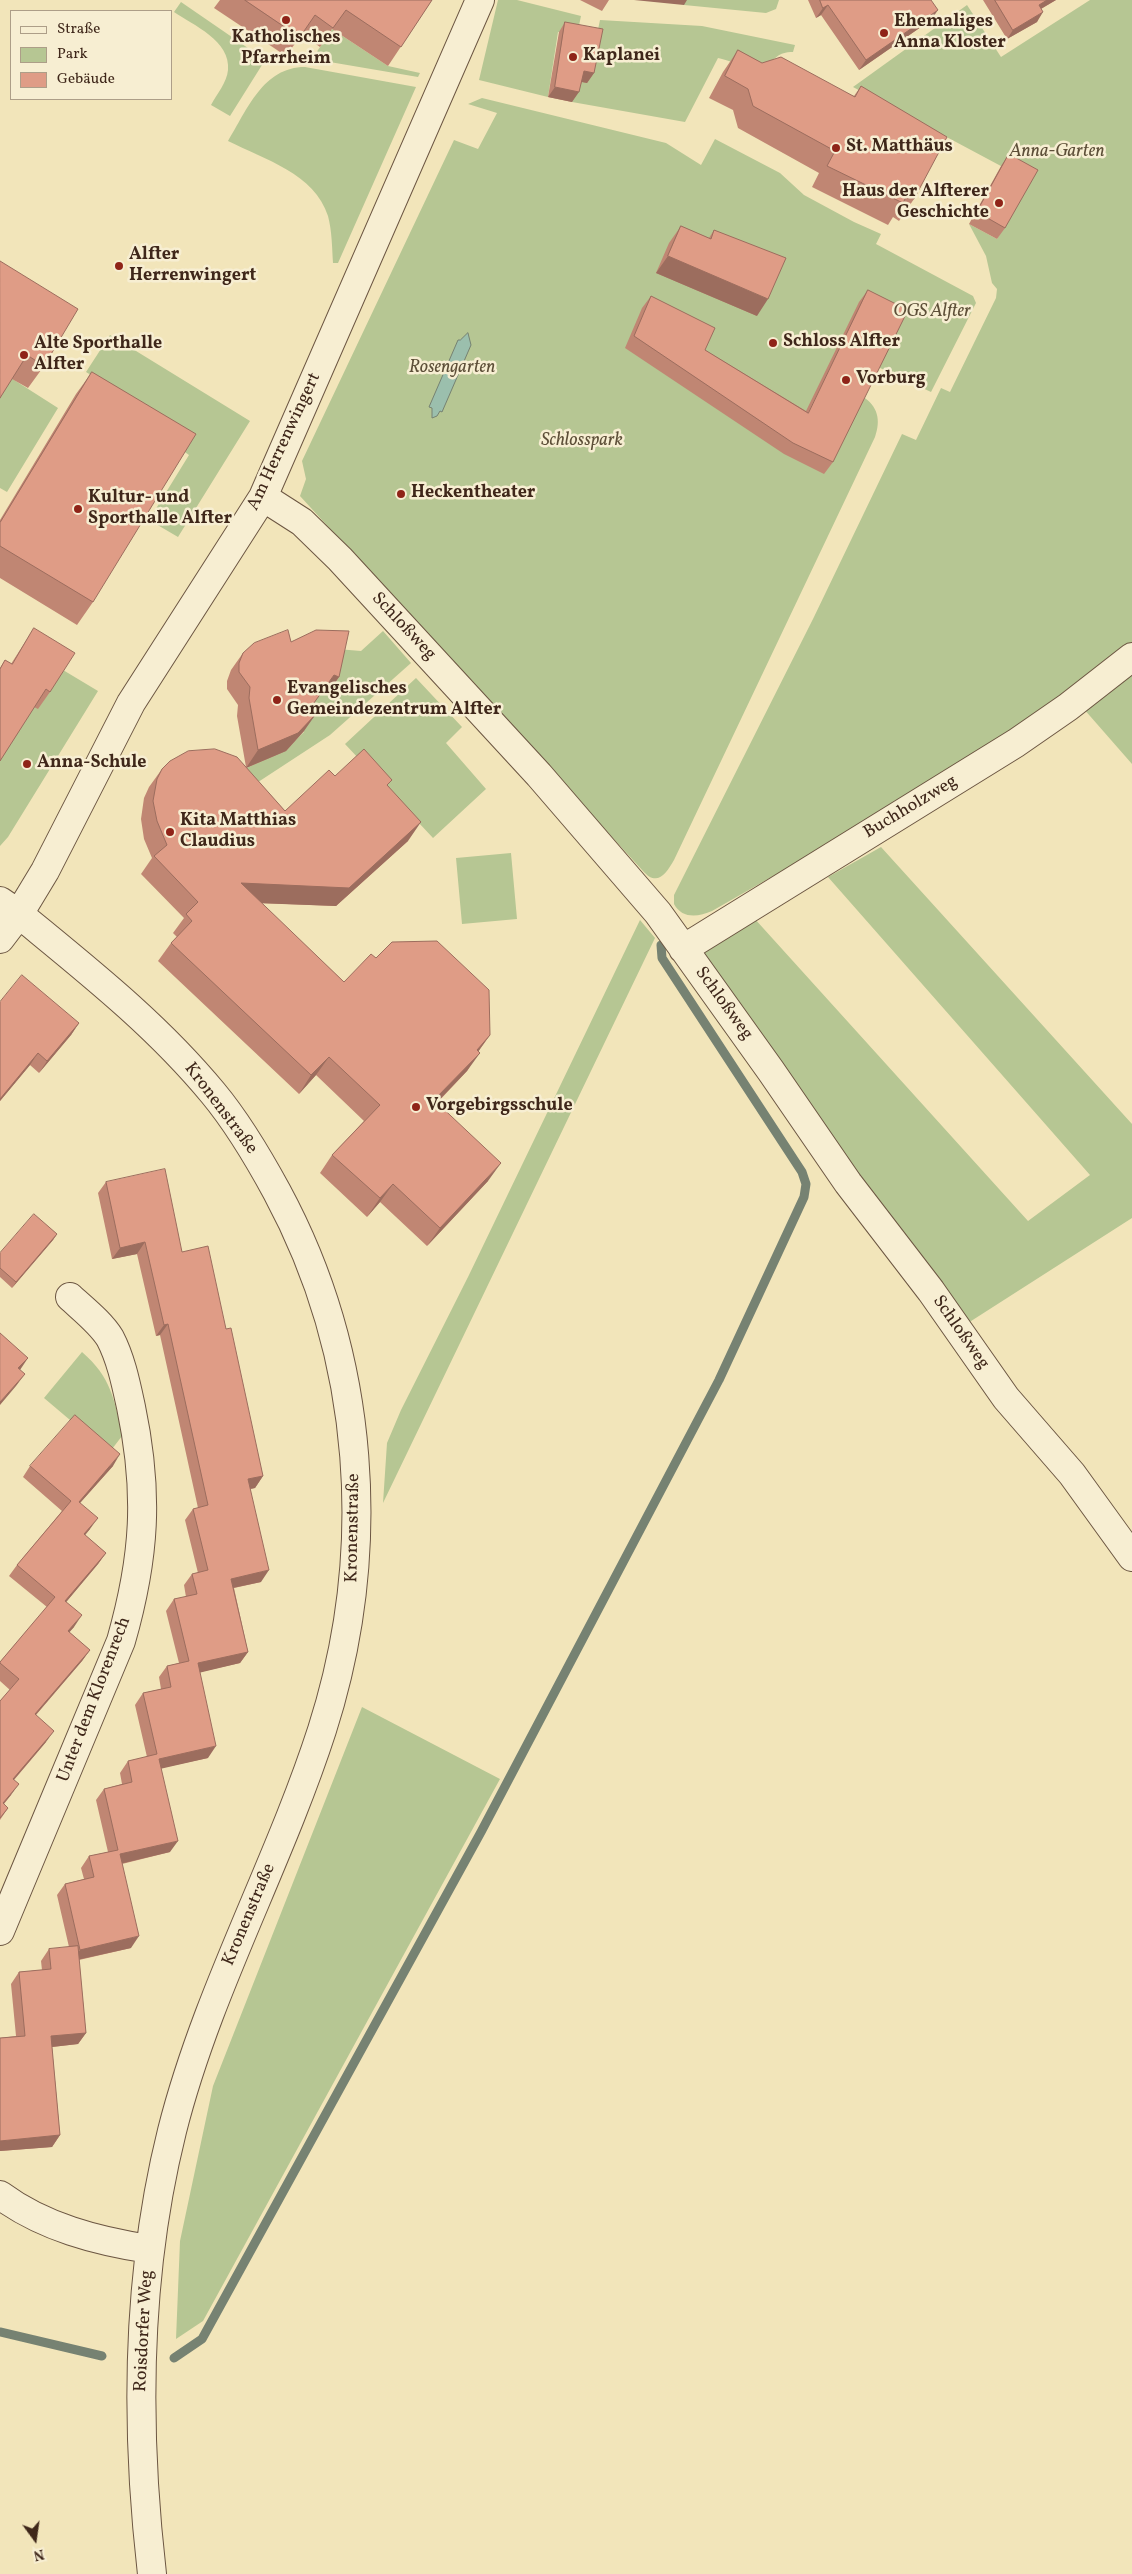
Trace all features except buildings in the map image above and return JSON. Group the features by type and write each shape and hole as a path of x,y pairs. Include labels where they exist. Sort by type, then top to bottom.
{"street":[{"name":"Am Herrenwingert","path":"0,939 10,908 53,856 88,784 131,703 263,497 480,0"},
{"name":"Schloßweg","path":"263,497 285,510 316,534 539,775 658,913 771,1070 848,1183 931,1291 1006,1398 1072,1474 1132,1557"},
{"name":"Buchholzweg","path":"683,948 1008,748 1068,707 1132,656"},
{"name":"Kronenstraße","path":"10,908 140,1015 212,1092 242,1133 285,1208 323,1299 343,1369 353,1434 357,1507 355,1558 348,1625 335,1688 296,1803 216,1997 187,2078 167,2153 149,2249"},
{"name":"Unter dem Klorenrech","path":"0,1931 121,1641 132,1603 142,1539 143,1503 141,1469 134,1420 123,1372 109,1337 70,1296"},
{"name":"Roisdorfer Weg","path":"0,2195 18,2208 57,2226 98,2239 149,2249 143,2353 141,2455 152,2574"}],"green space":[{"path":"498,0 517,0 581,16 577,35 558,32 548,97 479,80"},
{"path":"681,0 779,0 776,9 766,13 684,5"},
{"name":"Anna-Garten","path":"1090,0 1132,0 1132,645 1061,700 934,784 712,911 701,915 681,912 674,904 674,895 813,619 902,434 916,440 941,388 950,392 996,298 997,289 992,283 986,256 969,224 997,239 1029,181 853,87 967,5 1001,57"},
{"path":"181,2 261,57 262,65 230,116 211,105 224,83 228,70 224,51 209,35 174,12"},
{"path":"600,20 702,26 795,45 793,52 780,55 765,65 747,66 718,58 685,122 572,102 577,81 587,82"},
{"path":"332,29 388,66 420,73 418,77 312,59"},
{"path":"305,67 416,87 338,263 333,263 328,216 321,201 312,189 287,170 228,141 250,104 267,82 278,74 290,69"},
{"name":"Schlosspark","path":"482,98 666,143 701,165 715,139 780,173 804,195 881,234 876,244 973,296 976,303 931,392 878,367 862,396 872,404 877,414 878,425 875,437 674,860 668,870 661,877 657,878 648,876 643,871 300,496 306,479 302,461 454,140 478,149 497,113 468,104"},
{"path":"110,335 250,421 178,537 149,520 189,455 182,450 191,436 86,372"},
{"path":"11,378 58,408 7,492 0,488 0,395"},
{"path":"383,631 411,663 330,735 249,788 246,768 277,753 298,738 304,732 299,724 321,693 329,694 337,649 361,651"},
{"path":"63,670 98,691 8,837 0,846 0,759 33,706"},
{"path":"1132,671 1132,764 1083,708"},
{"path":"416,678 462,727 446,743 486,789 433,838 345,744"},
{"path":"881,847 1132,1124 1132,1218 968,1323 852,1167 701,949 754,918 1028,1221 1090,1175 828,877"},
{"path":"511,853 517,919 462,924 456,858"},
{"path":"640,920 655,938 383,1503 387,1443 401,1410 468,1277"},
{"path":"82,1352 92,1361 106,1380 117,1411 122,1436 109,1453 44,1398"},
{"path":"362,1707 500,1779 203,2321 176,2339 180,2241 213,2086"}],"shaded area":[{"path":"468,333 471,345 442,412 440,411 437,416 432,418 432,408 429,407 458,340"}],"waterway":[{"path":"174,2358 202,2339 481,1832 719,1380 804,1197 806,1184 802,1172 662,958 661,945"},
{"path":"0,2332 102,2356"}],"place":[{"name":"Katholisches Pfarrheim","path":"286,20"},
{"name":"Ehemaliges Anna Kloster","path":"884,33"},
{"name":"Kaplanei","path":"573,57"},
{"name":"St. Matthäus","path":"836,148"},
{"name":"Haus der Alfterer Geschichte","path":"999,203"},
{"name":"Alfter Herrenwingert","path":"119,266"},
{"name":"Schloss Alfter","path":"773,343"},
{"name":"Alte Sporthalle Alfter","path":"24,355"},
{"name":"Vorburg","path":"846,380"},
{"name":"Heckentheater","path":"401,494"},
{"name":"Kultur- und Sporthalle Alfter","path":"78,509"},
{"name":"Evangelisches Gemeindezentrum Alfter","path":"277,700"},
{"name":"Anna-Schule","path":"27,764"},
{"name":"Kita Matthias Claudius","path":"170,832"},
{"name":"Vorgebirgsschule","path":"416,1107"}],"park label":[{"name":"OGS Alfter","path":"932,313"},
{"name":"Rosengarten","path":"452,369"}]}
